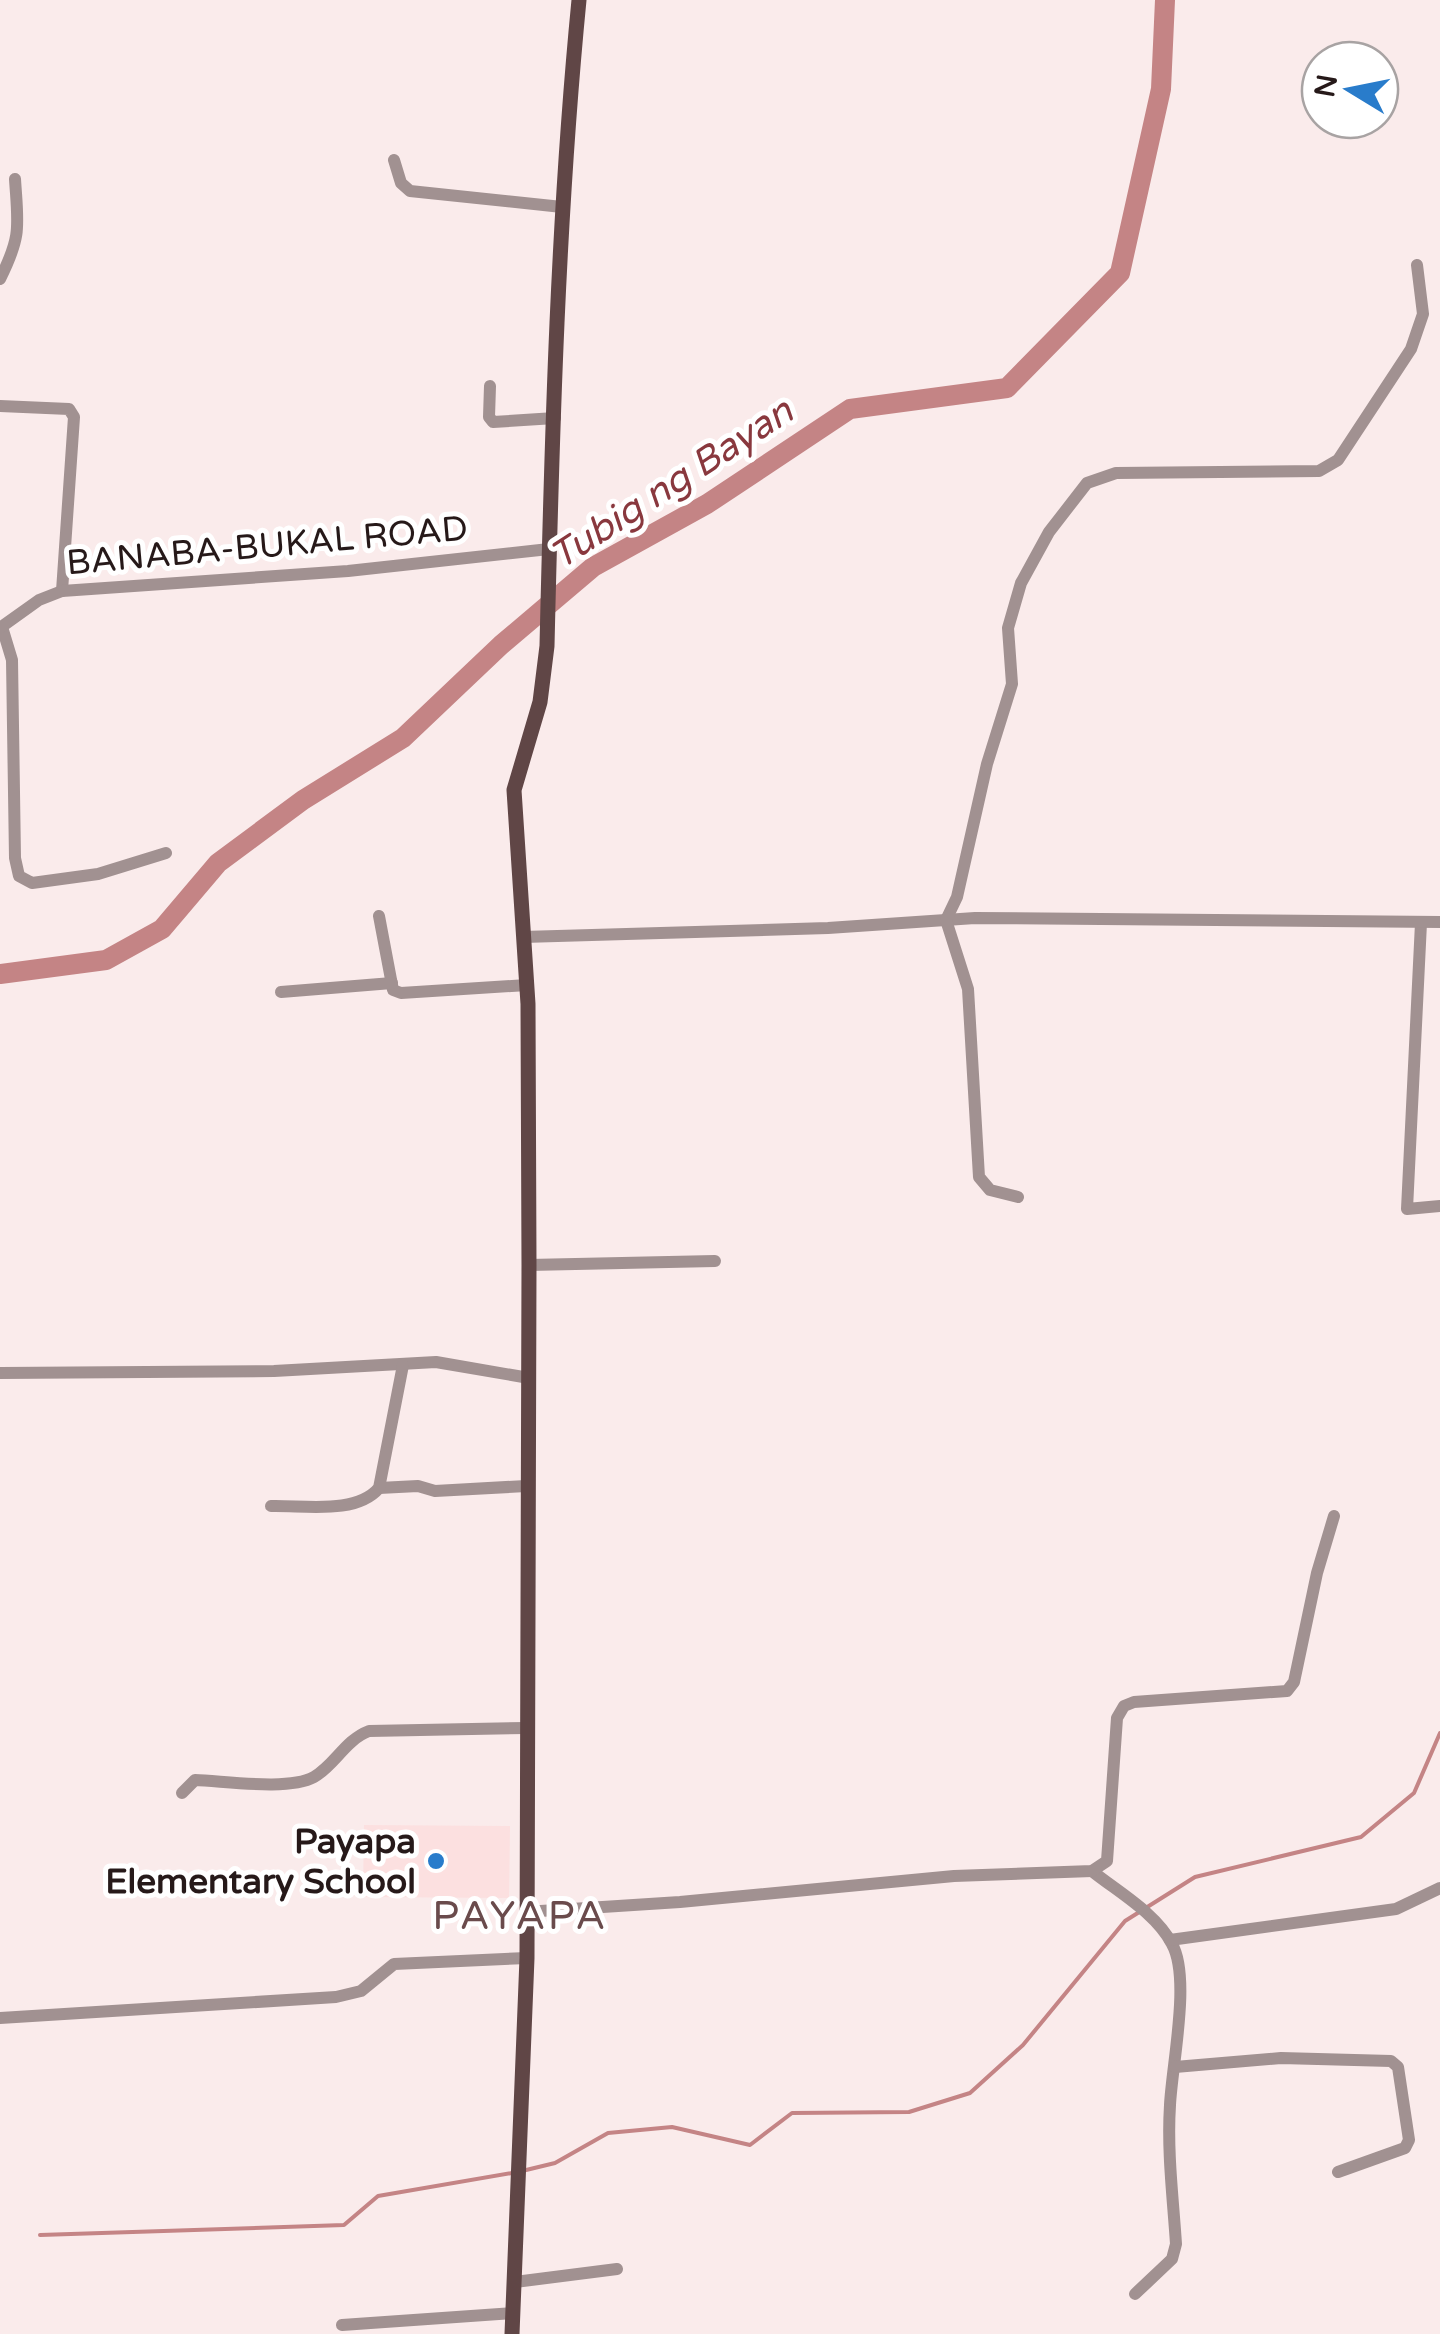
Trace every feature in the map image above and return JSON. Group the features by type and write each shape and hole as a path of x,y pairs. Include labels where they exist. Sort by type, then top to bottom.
{"main road":[{"path":"512,2334 526,1958 529,1378 527,985 514,790 540,702 548,603 562,207 579,0"}],"street":[{"path":"394,160 401,183 410,191 562,207"},
{"path":"0,279 16,247 15,179"},
{"path":"1018,1197 990,1190 979,1177 968,989 946,920 956,897 986,764 1012,684 1008,628 1021,582 1049,532 1086,482 1116,473 1319,471 1338,460 1411,349 1423,314 1417,266"},
{"path":"490,386 489,417 493,422 555,418"},
{"path":"0,406 68,409 74,417 62,590"},
{"name":"BANABA-BUKAL ROAD","path":"1,627 39,600 62,590 348,571 549,549"},
{"path":"1,627 12,660 15,858 19,876 32,884 98,874 166,853"},
{"path":"379,916 392,984 400,993 527,985"},
{"path":"523,937 946,920 1440,922"},
{"path":"1421,923 1408,1209 1440,1206"},
{"path":"281,992 392,984"},
{"path":"529,1266 715,1261"},
{"path":"0,1373 174,1373 436,1362 529,1378"},
{"path":"272,1506 350,1504 371,1497 379,1488 403,1365"},
{"path":"379,1488 418,1486 436,1491 526,1486"},
{"path":"524,1912 680,1902 954,1876 1092,1871 1107,1861 1117,1718 1124,1706 1134,1702 1287,1690 1294,1682 1316,1573 1334,1516"},
{"path":"182,1793 195,1780 297,1783 316,1776 357,1736 369,1731 525,1728"},
{"path":"1092,1871 1158,1925 1180,1960 1170,2102 1176,2244 1172,2259 1135,2294"},
{"path":"1170,1940 1396,1909 1440,1888"},
{"path":"0,2018 336,1997 361,1991 394,1964 526,1958"},
{"path":"1175,2067 1281,2058 1391,2060 1398,2067 1408,2140 1405,2148 1338,2172"},
{"path":"515,2282 617,2270"},
{"path":"342,2325 513,2313"}],"shaded area":[{"name":"Payapa Elementary School","path":"364,1825 510,1826 509,1898 363,1897"}],"waterway":[{"name":"Tubig ng Bayan","path":"0,974 106,960 162,929 218,863 303,800 403,738 501,645 593,567 707,504 850,409 1007,388 1120,273 1161,89 1165,0"},
{"path":"522,2171 555,2163 608,2133 672,2127 750,2145 792,2113 909,2112 970,2093 1023,2045 1125,1921 1195,1877 1361,1837 1414,1793 1440,1733"},
{"path":"40,2235 344,2225 378,2196 512,2173"}],"place":[{"name":"Payapa Elementary School","path":"436,1861"}],"district":[{"name":"PAYAPA","path":"520,1915"}]}
